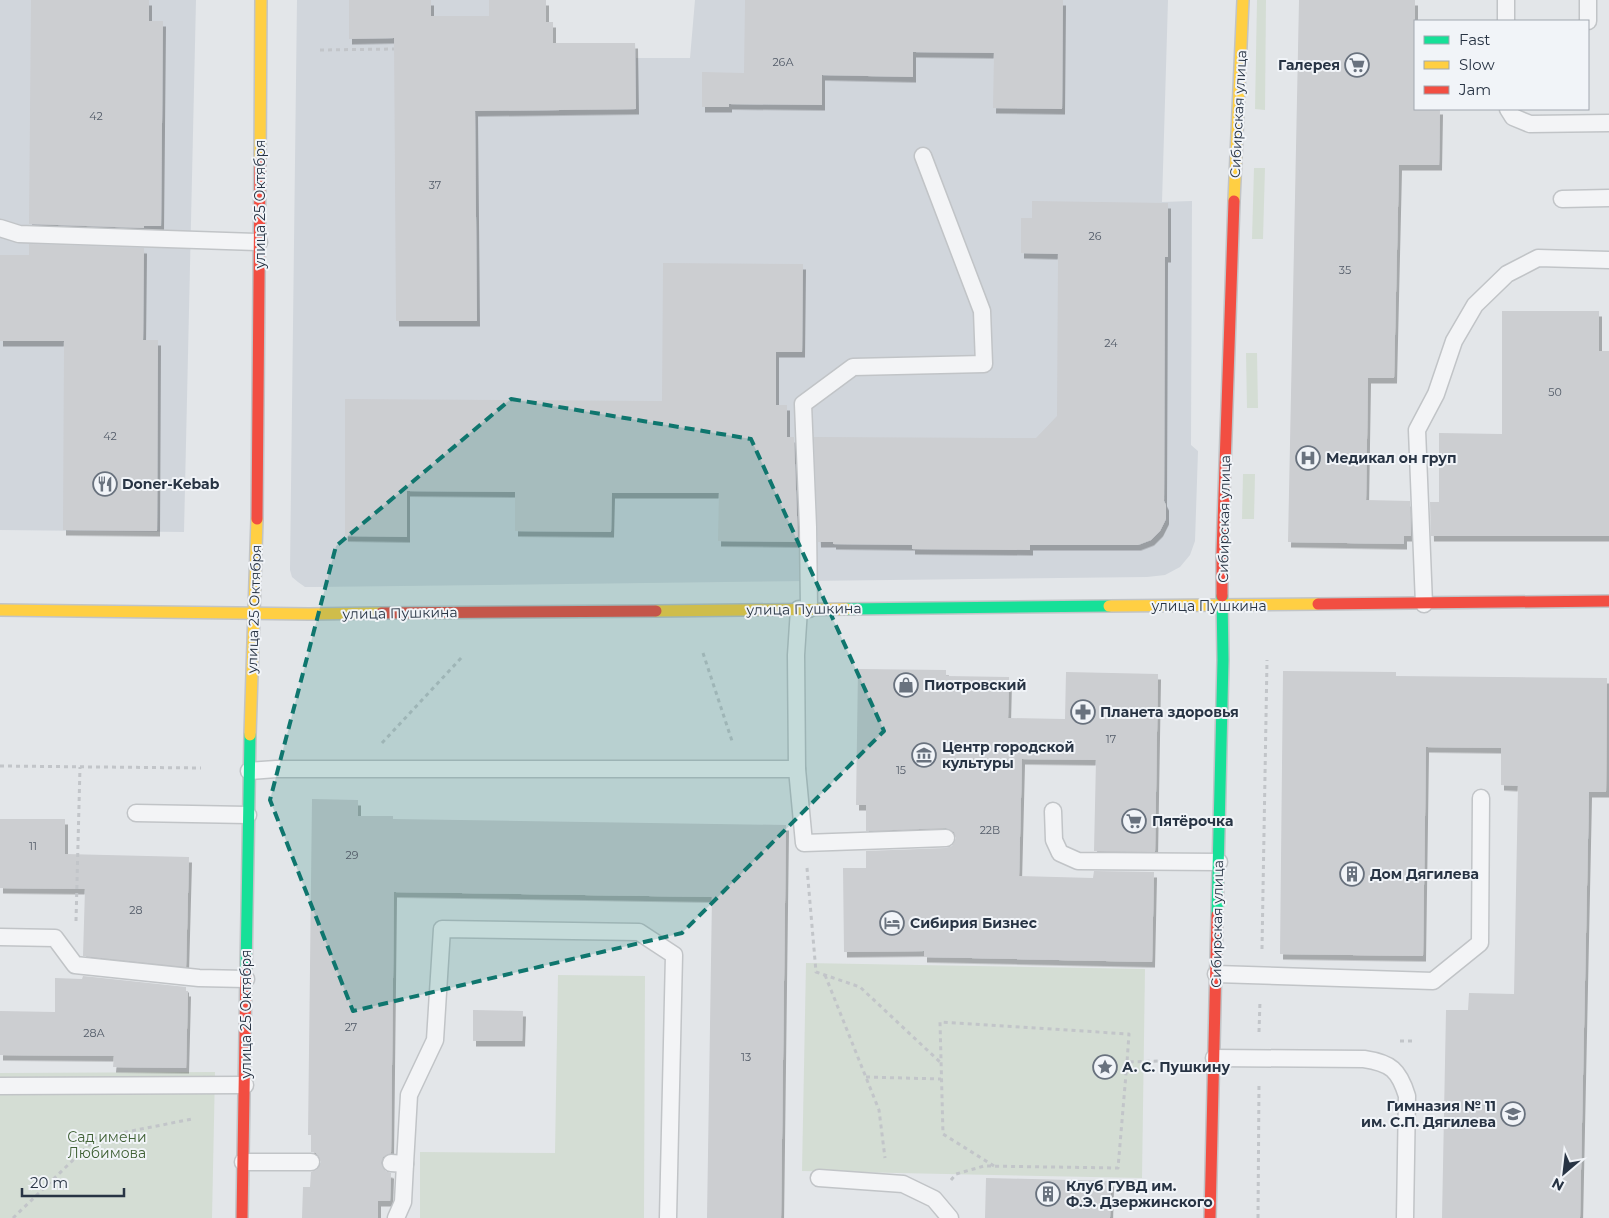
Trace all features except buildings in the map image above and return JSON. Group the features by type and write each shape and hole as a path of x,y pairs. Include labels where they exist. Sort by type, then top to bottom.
{"main road":[{"name":"улица 25 Октября","path":"242,1218 248,815 256,561 262,0"},
{"name":"Сибирская улица","path":"1210,1218 1219,862 1223,606 1222,553 1230,284 1243,0"},
{"name":"улица Пушкина","path":"0,610 254,614 1609,601"}],"lane":[{"path":"1506,0 1506,20"},
{"path":"1588,0 1588,20"},
{"path":"1509,110 1513,117 1530,124 1586,116 1609,123"},
{"path":"923,156 982,311 984,364 853,367 803,404 808,528 804,609 796,655 797,768 804,843 946,838"},
{"path":"1562,198 1609,198"},
{"path":"0,228 19,234 260,242"},
{"path":"1424,604 1417,430 1436,394 1454,341 1475,305 1507,274 1538,258 1609,260"},
{"path":"249,770 797,768"},
{"path":"1216,974 1433,981 1480,943 1481,798"},
{"path":"1053,811 1054,840 1060,853 1078,861 1219,862"},
{"path":"136,813 248,815"},
{"path":"396,1218 403,1202 398,1164 410,1095 435,1040 442,929 639,932 674,955 668,1218"},
{"path":"0,938 55,938 75,965 199,978 246,979"},
{"path":"1214,1058 1364,1059 1378,1061 1391,1068 1402,1078 1407,1096 1404,1218"},
{"path":"0,1086 245,1085"},
{"path":"243,1162 311,1162"},
{"path":"818,1178 903,1184 934,1199 950,1218"}],"path":[{"path":"320,50 394,49"},
{"path":"703,653 741,768"},
{"path":"358,770 464,656"},
{"path":"1258,1218 1266,660"},
{"path":"0,766 201,768"},
{"path":"75,965 80,767"},
{"path":"804,843 816,972 860,987 941,1063"},
{"path":"825,975 879,1110 888,1183"},
{"path":"934,1199 956,1174 984,1166 1118,1168 1129,1034 940,1022 943,1134 994,1166"},
{"path":"1127,1062 1160,1061"},
{"path":"866,1077 941,1079"},
{"path":"13,1218 96,1138 192,1119"}],"highlighted area":[{"path":"511,399 751,439 884,731 682,933 353,1011 270,800 336,546"}],"shaded area":[{"path":"0,0 196,0 184,532 0,530"},
{"path":"297,0 489,0 543,22 553,22 553,43 635,43 636,58 690,58 695,0 1168,0 1162,202 1192,201 1191,445 1198,451 1195,541 1190,555 1180,567 1165,575 1147,577 305,587 292,577 290,570"}],"green space":[{"path":"1257,0 1266,0 1265,110 1255,109"},
{"path":"1254,168 1265,168 1263,239 1252,239"},
{"path":"1246,353 1257,353 1258,408 1247,408"},
{"path":"1243,474 1255,474 1254,519 1242,519"},
{"path":"806,963 1145,969 1142,1178 802,1171"},
{"path":"558,975 645,976 644,1218 420,1218 420,1152 555,1153"},
{"name":"Сад имени Любимова","path":"215,1072 212,1218 0,1218 0,1073"}],"traffic: fast":[{"path":"1217,915 1223,660 1222,596"},
{"path":"847,609 1109,606"},
{"path":"246,971 250,735"}],"traffic: slow":[{"path":"260,162 261,0"},
{"path":"1234,201 1243,0"},
{"path":"250,735 257,519"},
{"path":"1109,606 1318,604"},
{"path":"656,611 847,609"},
{"path":"0,610 309,614 381,613"}],"traffic: jam":[{"path":"257,519 260,162"},
{"path":"1222,596 1234,201"},
{"path":"1318,604 1609,601"},
{"path":"381,613 656,611"},
{"path":"1210,1218 1217,915"},
{"path":"242,1218 246,971"}],"place":[{"name":"Галерея","path":"1357,65"},
{"name":"Медикал он груп","path":"1308,458"},
{"name":"Doner-Kebab","path":"105,484"},
{"name":"Пиотровский","path":"906,685"},
{"name":"Планета здоровья","path":"1083,712"},
{"name":"Центр городской культуры","path":"924,755"},
{"name":"Пятёрочка","path":"1134,821"},
{"name":"Дом Дягилева","path":"1352,874"},
{"name":"Сибирия Бизнес","path":"892,923"},
{"name":"А. С. Пушкину","path":"1105,1067"},
{"name":"Гимназия № 11 им. С.П. Дягилева","path":"1513,1114"},
{"name":"Клуб ГУВД им. Ф.Э. Дзержинского","path":"1048,1194"}]}
